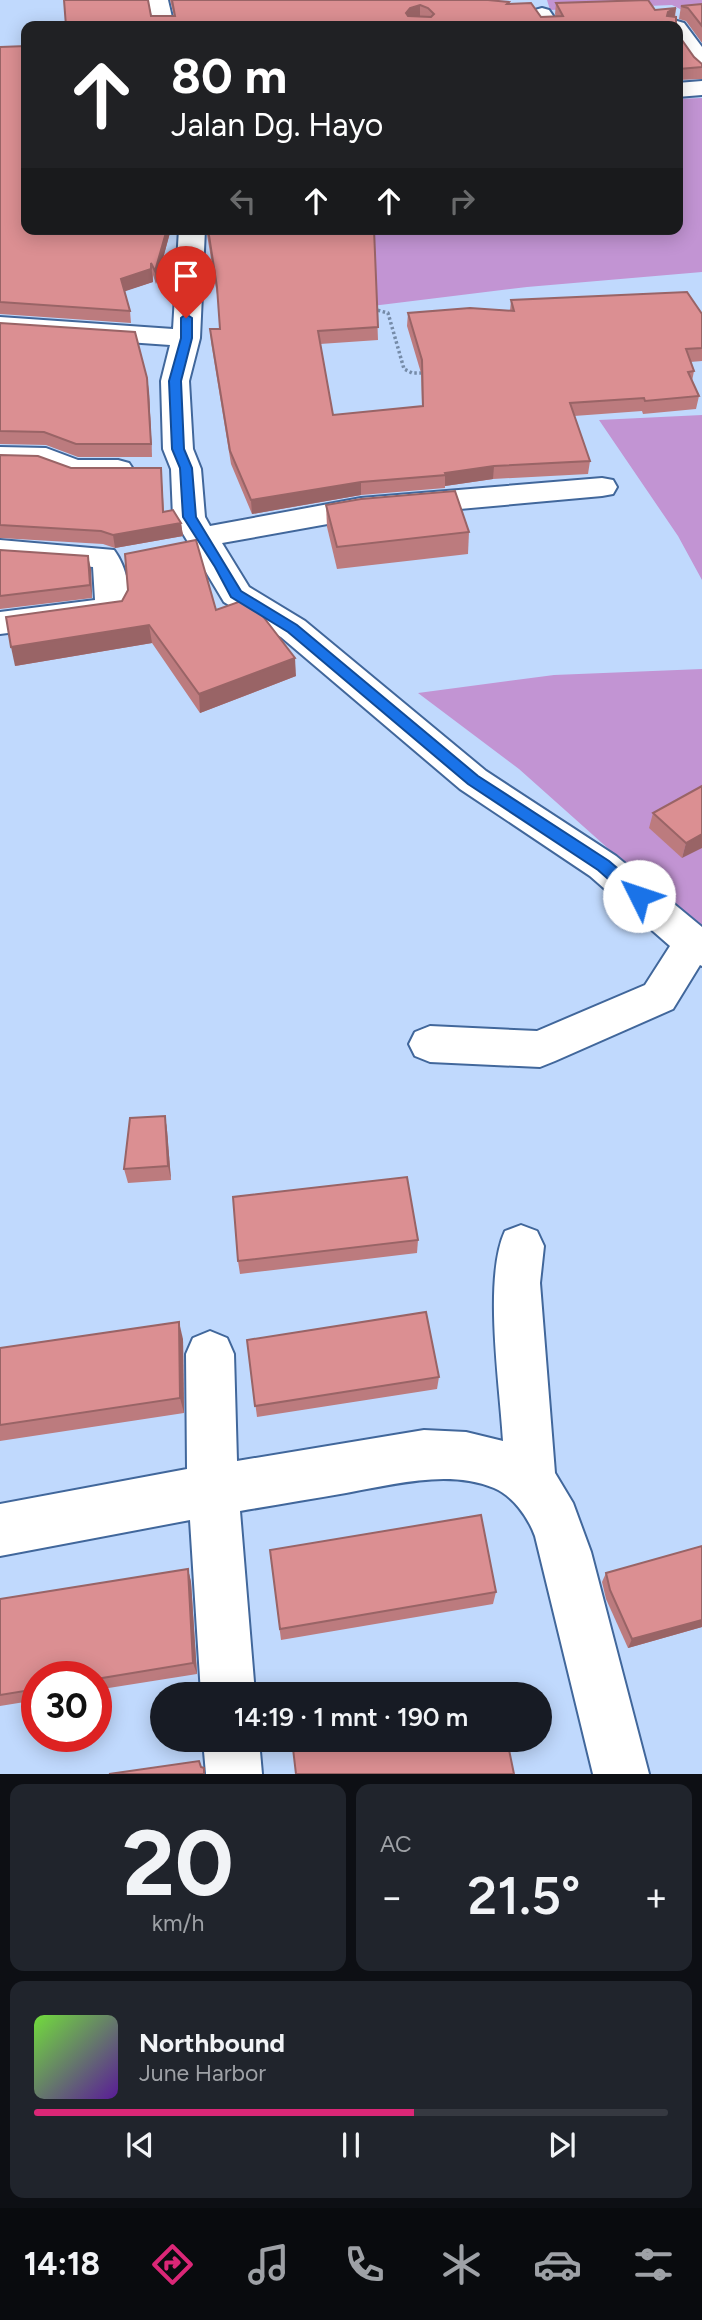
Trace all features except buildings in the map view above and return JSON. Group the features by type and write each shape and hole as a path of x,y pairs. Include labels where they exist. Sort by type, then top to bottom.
{"street":[{"path":"158,0 163,21"},
{"path":"683,34 702,62"},
{"path":"683,90 702,88"},
{"path":"192,235 186,338 175,381 178,449 186,468 190,517 236,594 293,629 473,780 603,866 697,946 659,997 540,1049 430,1044"},
{"path":"0,326 186,338"},
{"path":"0,456 46,457 73,469 186,468"},
{"path":"170,551 204,540 361,508 602,487"},
{"path":"0,550 99,555 120,561 112,609 0,623"},
{"path":"521,1246 517,1283 531,1484"},
{"path":"210,1354 213,1491 227,1682"},
{"path":"0,1530 424,1455 491,1461 531,1484 550,1511 564,1551 621,1774"},
{"path":"232,1752 234,1774"}],"path":[{"path":"364,310 384,310 388,313 404,369 412,373 425,373"}],"shaded area":[{"path":"547,0 702,0 702,11 686,12 672,5 550,10"},
{"path":"702,98 702,272 527,287 372,306 373,235 683,235 683,99"},
{"path":"702,415 702,580 678,536 599,420"},
{"path":"702,669 702,926 639,876 519,769 418,693 554,675"}],"route":[{"path":"186,318 186,338 175,381 178,449 186,468 190,517 236,594 293,629 473,780 603,866 639,896"}]}
